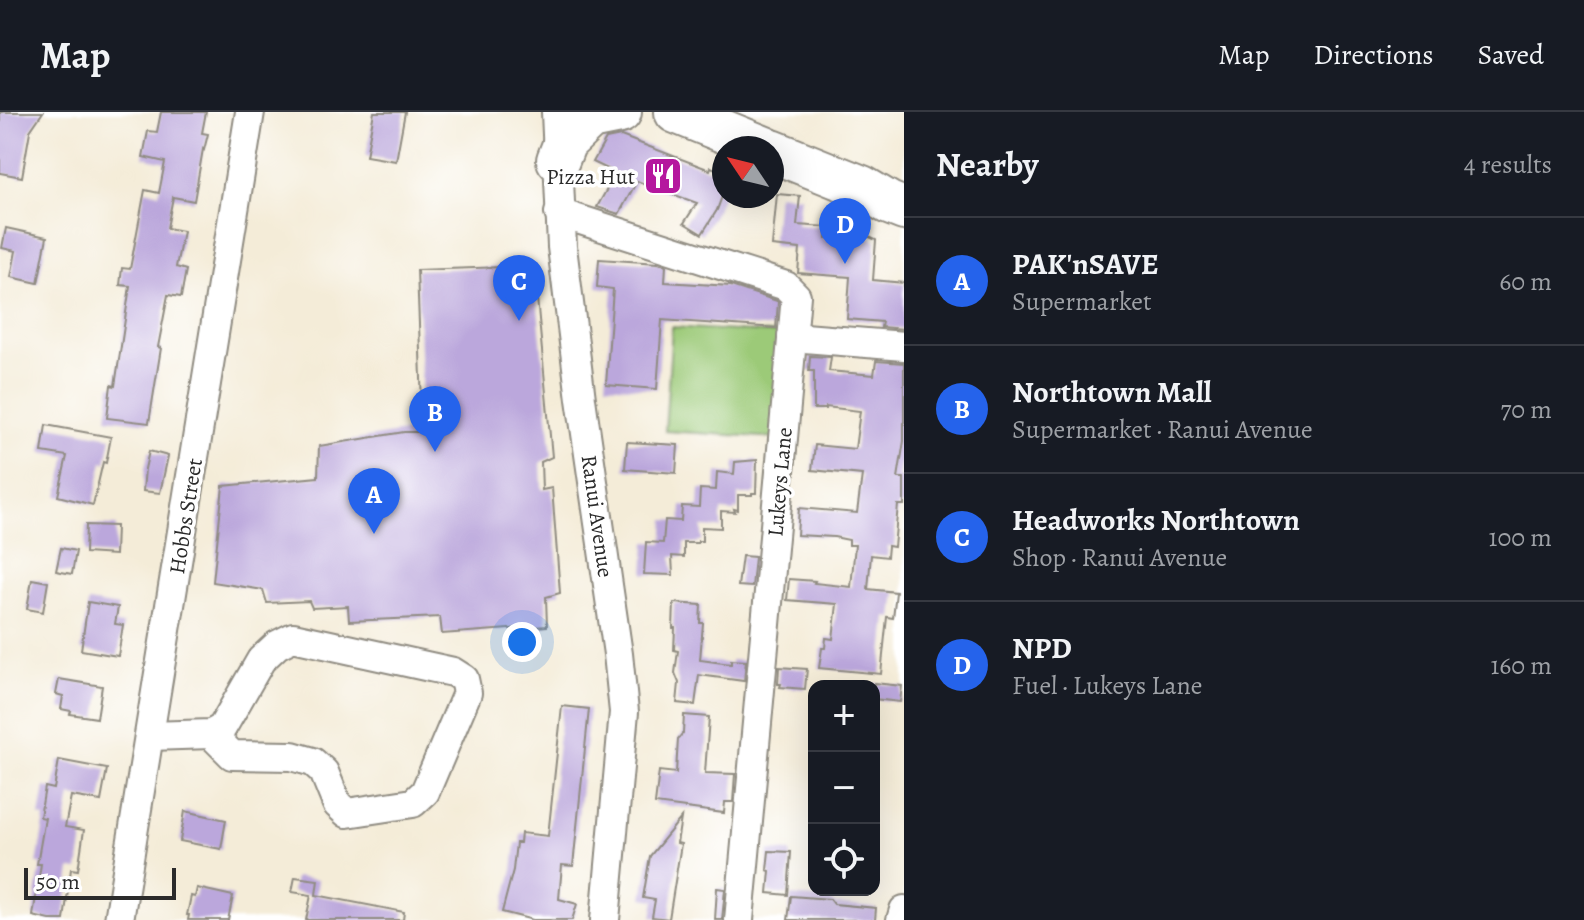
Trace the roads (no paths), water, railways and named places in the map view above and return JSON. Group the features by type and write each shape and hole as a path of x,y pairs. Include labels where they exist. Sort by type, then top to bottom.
{"highway":[{"path":"558,160 565,142 590,118 620,112"},
{"path":"685,114 737,136"},
{"path":"784,156 862,187 904,209"}],"street":[{"name":"Hobbs Street","path":"119,920 250,112"},
{"name":"Ranui Avenue","path":"556,112 562,247 624,712 605,920"},
{"name":"Lukeys Lane","path":"559,213 786,286 796,296 739,920"},
{"path":"792,337 904,346"},
{"path":"150,736 211,734 222,728 261,660 277,645 293,637 453,672 464,679 467,693 425,792 413,803 403,805 347,813 337,804 324,772 313,762 292,756 232,755 211,734"},
{"path":"901,920 904,910"}],"place":[{"name":"Pizza Hut","path":"663,176"},
{"name":"NPD","path":"845,264"},
{"name":"Headworks Northtown","path":"519,321"},
{"name":"Northtown Mall","path":"435,452"},
{"name":"PAK'nSAVE","path":"374,534"}]}
